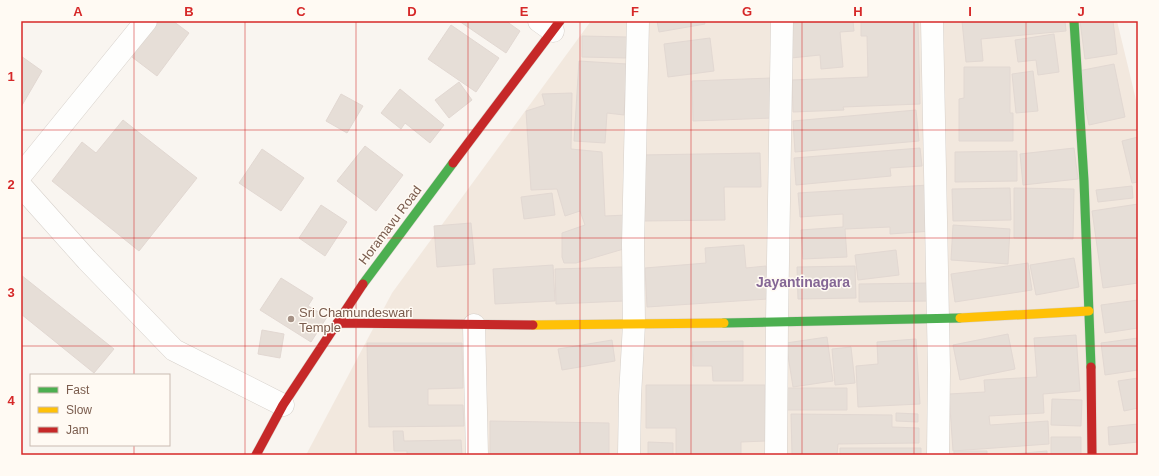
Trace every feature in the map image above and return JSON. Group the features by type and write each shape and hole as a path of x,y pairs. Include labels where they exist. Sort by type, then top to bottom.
{"street":[{"path":"21,175 146,21"},
{"path":"629,455 630,396 634,324 633,244 638,21"},
{"path":"776,455 776,321 782,21"},
{"path":"932,21 938,319 938,455"},
{"path":"1074,21 1084,181 1089,311 1092,455"},
{"name":"Horamavu Road","path":"256,455 283,405 360,287 551,24"},
{"path":"21,186 87,260 174,350 283,405"},
{"path":"337,323 474,325 634,324 938,319 1089,311"},
{"path":"474,325 476,455"}],"shaded area":[{"name":"Jayantinagara","path":"591,21 1117,21 1138,108 1138,455 306,455 392,293"}],"building":[{"path":"152,21 173,21 189,33 157,76 128,54"},
{"path":"459,21 506,21 520,31 506,53"},
{"path":"657,21 704,21 705,24 659,32"},
{"path":"812,21 853,21 854,31 840,32 843,67 821,69 820,55 791,58 787,24"},
{"path":"861,21 918,21 920,104 843,107 844,110 793,112 792,80 868,77 867,36 861,36"},
{"path":"962,21 1065,21 1066,31 981,39 983,61 966,62"},
{"path":"1080,21 1113,21 1117,54 1085,59"},
{"path":"451,25 499,58 476,92 428,59"},
{"path":"1054,34 1059,72 1038,75 1036,60 1018,62 1015,40"},
{"path":"582,36 627,37 626,58 582,57"},
{"path":"710,38 714,71 668,77 664,44"},
{"path":"21,56 42,71 21,107"},
{"path":"579,61 627,64 624,115 607,113 605,143 574,141"},
{"path":"1114,64 1125,117 1089,125 1078,71"},
{"path":"964,67 1010,67 1010,113 1013,113 1013,141 959,141 959,99 964,98"},
{"path":"1033,71 1038,111 1016,113 1012,74"},
{"path":"771,78 773,118 693,121 692,81"},
{"path":"459,82 472,100 449,118 435,100"},
{"path":"400,89 444,125 430,143 405,123 401,129 381,113"},
{"path":"572,93 571,149 602,152 605,216 627,215 627,248 576,263 564,263 562,257 562,233 585,225 580,211 565,216 557,189 531,190 526,111 545,105 542,94"},
{"path":"341,94 363,106 347,133 326,121"},
{"path":"916,110 919,141 795,152 793,121"},
{"path":"123,120 197,178 139,251 52,181 82,142 96,153"},
{"path":"1138,137 1138,182 1132,183 1122,141"},
{"path":"365,146 403,175 376,211 337,181"},
{"path":"920,148 922,166 890,168 891,176 796,185 794,158"},
{"path":"1074,148 1078,179 1023,185 1020,154"},
{"path":"262,149 304,178 281,211 239,183"},
{"path":"1017,151 1017,181 955,182 955,152"},
{"path":"760,153 761,187 724,187 725,220 642,221 641,155"},
{"path":"929,185 932,231 890,234 890,227 845,229 847,257 803,259 801,230 843,227 843,214 800,217 798,193"},
{"path":"1132,186 1133,198 1098,202 1096,190"},
{"path":"1010,188 1011,220 953,221 952,189"},
{"path":"1014,188 1074,189 1073,239 1014,238"},
{"path":"552,193 555,215 524,219 521,197"},
{"path":"1138,204 1138,258 1136,259 1138,283 1103,288 1092,211"},
{"path":"321,205 347,222 325,256 299,238"},
{"path":"471,223 475,264 437,267 434,226"},
{"path":"953,225 1010,229 1008,264 951,260"},
{"path":"744,245 746,268 766,266 768,299 647,307 645,268 706,263 705,248"},
{"path":"896,250 899,275 858,280 855,255"},
{"path":"1074,258 1079,287 1036,295 1030,265"},
{"path":"1028,263 1032,290 955,302 951,274"},
{"path":"553,265 555,301 495,304 493,269"},
{"path":"855,266 856,298 798,299 797,267"},
{"path":"622,267 624,301 556,304 555,269"},
{"path":"21,275 114,349 94,373 21,314"},
{"path":"281,278 313,298 308,306 327,317 311,342 260,310"},
{"path":"929,283 930,301 859,302 859,284"},
{"path":"1138,300 1138,328 1105,333 1101,305"},
{"path":"262,330 284,334 280,358 258,354"},
{"path":"1008,334 1015,369 960,380 953,345"},
{"path":"1076,335 1080,391 1043,394 1044,413 989,416 990,425 1048,421 1049,444 953,451 949,394 985,392 984,380 1037,377 1034,338"},
{"path":"827,337 833,381 793,387 786,343"},
{"path":"1138,338 1138,370 1105,375 1101,343"},
{"path":"916,339 920,404 858,407 856,366 878,364 877,342"},
{"path":"612,340 615,361 562,370 558,349"},
{"path":"743,341 743,381 713,381 712,366 693,366 692,342"},
{"path":"367,343 462,343 463,388 428,389 428,405 463,405 464,426 369,427"},
{"path":"851,347 855,383 835,385 832,349"},
{"path":"1138,378 1138,408 1124,411 1118,381"},
{"path":"646,385 765,385 766,441 741,442 741,454 676,455 676,428 646,428"},
{"path":"787,388 847,388 847,410 787,410"},
{"path":"1052,399 1082,400 1081,426 1051,425"},
{"path":"896,413 918,414 918,422 896,421"},
{"path":"791,414 892,415 892,427 919,428 919,443 838,444 837,455 792,455"},
{"path":"490,421 609,423 609,455 490,455"},
{"path":"1138,424 1138,442 1109,445 1108,427"},
{"path":"393,431 403,431 404,441 461,440 462,455 407,455 407,451 394,451"},
{"path":"1051,437 1081,437 1081,455 1051,455"},
{"path":"648,442 673,443 673,455 648,455"},
{"path":"840,448 921,448 921,455 840,455"},
{"path":"954,451 987,451 987,455 954,455"},
{"path":"1047,451 1047,455 1001,455"}],"traffic: fast":[{"path":"1074,21 1084,181 1091,367"},
{"path":"363,284 453,163"},
{"path":"724,323 960,318"}],"traffic: slow":[{"path":"960,318 1089,311"},
{"path":"533,325 724,323"}],"traffic: jam":[{"path":"453,163 560,21"},
{"path":"256,455 283,405 363,284"},
{"path":"337,323 533,325"},
{"path":"1091,367 1092,455"}],"place":[{"name":"Sri Chamundeswari Temple","path":"291,319"}],"district":[{"name":"Jayantinagara","path":"803,282"}]}
